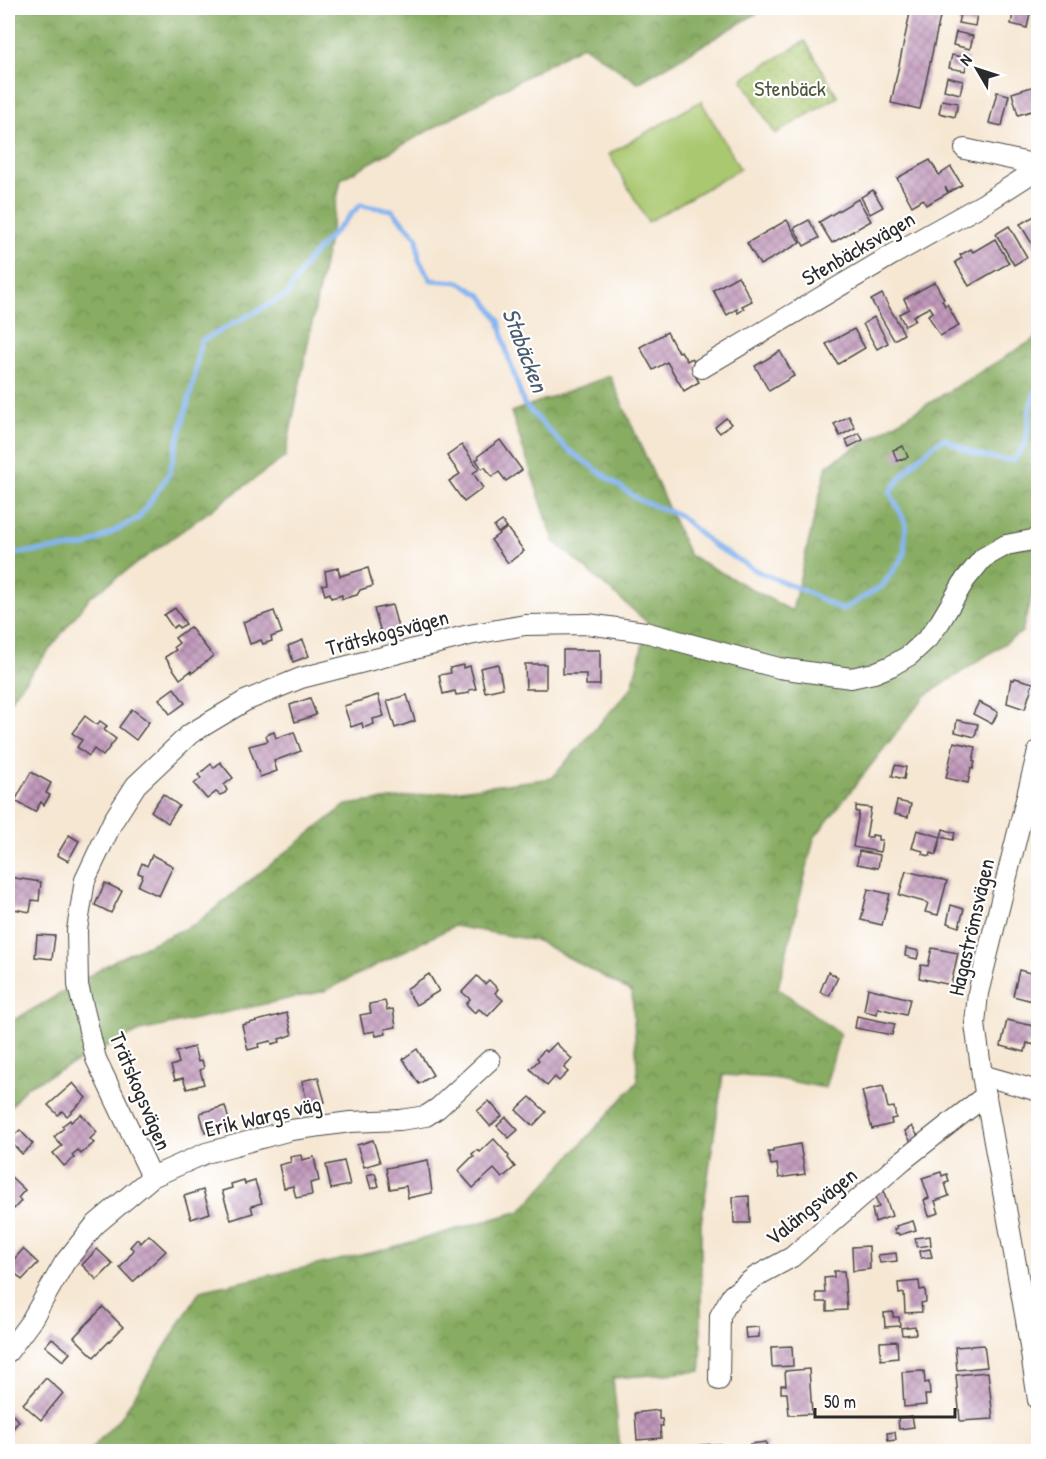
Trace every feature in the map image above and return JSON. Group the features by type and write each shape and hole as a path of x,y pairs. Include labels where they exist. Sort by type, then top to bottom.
{"street":[{"name":"Stenbäcksvägen","path":"965,149 1038,167"},
{"name":"Stenbäcksvägen","path":"702,368 892,255 985,203 1038,167"},
{"name":"Trätskogsvägen","path":"152,1177 96,1059 78,985 77,930 85,880 113,821 136,786 190,734 245,701 301,678 469,635 525,625 560,623 645,632 789,669 851,678 874,673 910,655 928,638 965,580 983,558 1006,545 1038,539"},
{"name":"Hagaströmsvägen","path":"1038,751 978,993 975,1024 1038,1400"},
{"name":"Erik Wargs väg","path":"8,1352 31,1321 65,1262 95,1225 152,1177 206,1153 291,1130 350,1122 400,1120 426,1116 438,1108 490,1060"},
{"path":"982,1075 1038,1091"},
{"name":"Valängsvägen","path":"719,1380 720,1316 732,1295 755,1277 792,1257 902,1161 986,1095"}],"green space":[{"path":"8,8 766,8 638,83 583,45 341,179 285,457 90,597 8,703"},
{"name":"Stenbäck","path":"805,41 838,97 775,134 742,79"},
{"path":"701,101 740,169 648,222 609,154"},
{"path":"1038,337 1038,572 1022,632 925,696 814,838 778,988 840,1034 825,1088 774,1078 723,1075 701,1224 701,1371 613,1378 620,1451 89,1451 122,1416 200,1291 379,1251 521,1211 638,1081 632,992 538,941 454,926 325,991 140,1031 26,1087 8,1110 8,1023 117,959 195,924 346,805 552,778 632,687 648,623 554,541 511,412 610,376 689,555 792,611 827,465"}],"building":[{"path":"911,8 942,8 920,109 891,103"},
{"path":"1014,8 1038,8 1038,15 1030,13 1027,28 1011,24"},
{"path":"961,10 977,13 975,26 958,23"},
{"path":"956,32 973,36 970,49 953,45"},
{"path":"952,55 968,58 965,71 949,68"},
{"path":"947,77 963,81 960,94 944,90"},
{"path":"1038,85 1038,109 1018,115 1012,93"},
{"path":"997,92 1009,95 1002,126 989,123"},
{"path":"942,100 958,103 955,117 939,113"},
{"path":"930,160 939,175 951,167 962,185 949,192 945,187 948,193 926,205 923,199 912,206 897,178"},
{"path":"873,190 883,207 870,214 861,197"},
{"path":"858,199 871,221 832,243 819,222"},
{"path":"1038,214 1038,245 1034,247 1020,224"},
{"path":"787,220 800,243 760,265 747,243"},
{"path":"809,220 819,238 804,246 794,228"},
{"path":"1009,226 1027,257 1014,265 996,234"},
{"path":"995,239 1009,263 969,286 955,262 962,258 960,255 971,249 973,252"},
{"path":"738,276 752,301 742,306 744,309 738,313 737,309 727,315 713,290"},
{"path":"935,282 945,306 947,304 959,326 940,336 928,315 933,312 930,307 913,316 916,320 905,326 899,314 909,309 904,299"},
{"path":"882,294 904,334 894,340 871,300"},
{"path":"874,317 888,343 877,349 863,324"},
{"path":"854,329 865,348 838,364 826,344"},
{"path":"667,332 679,352 681,351 687,361 692,358 698,369 693,372 699,382 684,391 667,362 653,370 640,347"},
{"path":"780,351 794,376 769,391 755,366"},
{"path":"849,416 855,428 840,436 834,424"},
{"path":"726,418 731,424 720,433 715,427"},
{"path":"859,433 863,440 849,447 846,440"},
{"path":"500,440 522,470 506,481 499,472 492,477 476,460"},
{"path":"462,445 479,469 473,473 483,488 464,502 449,481 460,474 447,456"},
{"path":"903,446 908,457 897,461 893,450"},
{"path":"502,521 506,527 498,533 494,527"},
{"path":"507,528 524,551 508,563 491,540"},
{"path":"338,568 340,576 368,568 373,586 360,590 357,595 342,599 342,595 331,598 330,593 325,595 322,585 327,584 325,571"},
{"path":"392,605 399,631 382,636 374,609"},
{"path":"175,608 186,624 179,628 177,625 173,628 164,615"},
{"path":"274,611 282,633 271,637 272,641 263,644 261,640 250,644 243,622"},
{"path":"190,627 213,656 192,673 191,671 180,679 165,657 176,650 174,647 179,643 175,638"},
{"path":"303,640 309,656 293,662 288,646"},
{"path":"563,650 600,650 600,685 586,685 586,674 563,674"},
{"path":"498,664 503,688 485,692 480,668"},
{"path":"525,664 546,664 546,689 526,689"},
{"path":"463,665 463,668 470,666 476,689 469,690 469,693 456,695 455,691 443,694 439,675 451,673 450,668"},
{"path":"1011,679 1033,683 1025,709 1007,703"},
{"path":"174,688 185,703 170,714 159,699"},
{"path":"378,695 384,716 373,719 374,724 363,728 362,723 351,727 344,706"},
{"path":"407,695 415,721 395,728 387,701"},
{"path":"310,698 316,715 295,722 290,705"},
{"path":"979,702 998,712 992,724 973,714"},
{"path":"132,709 149,722 136,740 119,727"},
{"path":"85,716 97,725 100,721 107,726 104,730 116,739 103,756 94,749 89,756 77,747 82,740 72,733"},
{"path":"957,720 978,724 975,737 955,732"},
{"path":"274,732 276,738 294,732 301,751 274,761 277,771 260,777 249,746 268,741 266,735"},
{"path":"954,742 976,747 973,761 975,762 973,769 971,768 968,783 946,778"},
{"path":"220,762 233,778 224,785 227,790 225,793 220,795 216,792 207,799 194,784 201,778 198,775 211,764 214,768"},
{"path":"895,765 906,767 904,779 892,776"},
{"path":"31,772 51,783 46,793 50,795 44,805 41,802 35,812 15,801"},
{"path":"163,794 179,806 168,823 151,811"},
{"path":"897,801 911,804 908,817 894,814"},
{"path":"856,806 871,808 866,837 878,836 878,840 882,840 880,852 853,847 859,812 856,812"},
{"path":"943,829 955,833 953,840 941,837"},
{"path":"917,830 941,837 936,855 922,854 923,851 912,848"},
{"path":"69,835 79,841 68,861 57,855"},
{"path":"859,851 880,855 878,868 857,864"},
{"path":"152,855 173,866 159,896 138,886 143,875 138,873 142,863 147,866"},
{"path":"906,871 947,881 938,915 925,912 928,903 899,895"},
{"path":"8,877 41,882 39,901 32,900 30,912 8,908"},
{"path":"105,883 122,891 111,913 95,905"},
{"path":"868,889 890,894 882,925 861,920"},
{"path":"951,905 964,909 959,927 947,923"},
{"path":"37,935 55,936 52,959 35,957"},
{"path":"1036,938 1038,939 1038,959 1032,957"},
{"path":"906,948 919,951 917,959 905,956"},
{"path":"932,948 958,953 951,985 919,978 921,965 928,966"},
{"path":"1019,970 1038,975 1038,1006 1036,1002 1013,996"},
{"path":"828,972 838,977 829,996 820,992"},
{"path":"429,974 439,991 416,1005 406,989"},
{"path":"477,976 485,984 489,980 498,989 495,993 503,1000 488,1016 479,1009 475,1013 466,1004 470,999 462,992"},
{"path":"868,988 910,999 906,1015 878,1008 877,1014 864,1011"},
{"path":"385,1001 387,1010 393,1009 396,1027 385,1029 386,1034 376,1036 375,1031 364,1033 360,1015 371,1013 369,1004"},
{"path":"287,1013 292,1035 279,1039 280,1042 272,1044 271,1041 258,1044 259,1047 248,1050 242,1025"},
{"path":"857,1016 895,1024 892,1035 855,1028"},
{"path":"1007,1020 1038,1027 1035,1045 1027,1043 1025,1052 1001,1046"},
{"path":"556,1043 572,1059 564,1068 568,1072 559,1081 555,1077 547,1086 530,1069 539,1060 537,1058 544,1050 547,1052"},
{"path":"194,1047 198,1062 202,1060 204,1068 200,1070 204,1084 187,1089 183,1078 175,1080 171,1066 179,1063 176,1052"},
{"path":"417,1049 433,1075 419,1084 403,1059"},
{"path":"318,1077 325,1102 308,1106 302,1081"},
{"path":"73,1083 86,1098 67,1116 62,1111 58,1115 48,1105"},
{"path":"883,1086 888,1108 894,1107 896,1118 891,1119 892,1124 872,1129 862,1091"},
{"path":"530,1097 546,1112 533,1126 516,1110"},
{"path":"489,1101 502,1116 490,1126 477,1111"},
{"path":"225,1106 230,1124 205,1132 200,1113"},
{"path":"81,1114 97,1132 90,1139 94,1143 81,1154 78,1150 72,1155 74,1158 64,1166 53,1153 62,1146 54,1137 64,1128 62,1126"},
{"path":"506,1117 518,1130 509,1138 497,1126"},
{"path":"912,1126 920,1140 912,1144 905,1131"},
{"path":"20,1130 33,1144 22,1154 9,1140"},
{"path":"494,1139 509,1156 508,1158 515,1167 502,1178 494,1169 473,1188 458,1171 474,1157 472,1154 477,1150 480,1152"},
{"path":"373,1140 380,1162 364,1167 357,1145"},
{"path":"800,1144 805,1174 779,1178 777,1164 771,1165 768,1152"},
{"path":"301,1155 302,1160 314,1157 319,1181 310,1183 312,1195 296,1198 293,1186 284,1188 279,1165 291,1162 290,1157"},
{"path":"428,1160 432,1193 408,1198 406,1186 390,1189 386,1168"},
{"path":"344,1161 350,1185 331,1189 326,1165"},
{"path":"941,1172 942,1176 947,1174 949,1182 945,1183 949,1196 935,1201 939,1213 929,1216 924,1200 929,1198 922,1178"},
{"path":"375,1173 379,1186 371,1189 367,1175"},
{"path":"8,1174 25,1190 18,1198 21,1201 14,1209 11,1206 8,1209"},
{"path":"244,1180 245,1184 255,1181 262,1203 251,1206 253,1213 231,1220 222,1191 232,1188 231,1184"},
{"path":"203,1190 210,1213 191,1219 184,1196"},
{"path":"883,1190 892,1216 875,1222 872,1209 879,1207 874,1194"},
{"path":"749,1196 750,1223 734,1223 733,1197"},
{"path":"913,1221 916,1230 895,1234 896,1226"},
{"path":"149,1235 166,1251 133,1282 120,1268 134,1250 130,1247 137,1239 141,1243"},
{"path":"930,1236 931,1245 917,1247 915,1238"},
{"path":"869,1246 870,1269 853,1271 852,1247"},
{"path":"23,1249 38,1263 22,1280 8,1266"},
{"path":"97,1249 113,1264 97,1280 82,1265"},
{"path":"930,1249 932,1257 921,1258 920,1251"},
{"path":"896,1253 897,1261 880,1263 878,1255"},
{"path":"834,1271 844,1271 847,1310 827,1311 827,1302 817,1302 816,1293 825,1293 824,1278 834,1277"},
{"path":"919,1281 920,1290 925,1289 926,1302 921,1303 922,1312 905,1313 904,1293 899,1294 898,1283"},
{"path":"103,1307 123,1327 94,1357 74,1337"},
{"path":"893,1312 893,1317 899,1317 900,1326 885,1327 884,1313"},
{"path":"915,1326 916,1334 902,1335 901,1328"},
{"path":"759,1327 759,1337 746,1338 745,1328"},
{"path":"52,1338 70,1353 63,1361 45,1346"},
{"path":"897,1341 898,1358 881,1360 880,1342"},
{"path":"984,1345 987,1367 957,1370 955,1347"},
{"path":"792,1346 793,1366 772,1367 771,1347"},
{"path":"809,1369 812,1414 789,1415 787,1393 781,1393 781,1385 786,1385 785,1371"},
{"path":"924,1371 925,1383 929,1382 930,1395 925,1395 926,1405 904,1407 902,1372"},
{"path":"988,1372 993,1419 960,1421 956,1375"},
{"path":"46,1378 63,1393 41,1420 23,1404"},
{"path":"659,1410 659,1419 662,1419 663,1426 660,1426 661,1438 637,1440 635,1413"},
{"path":"8,1411 19,1421 8,1434"},
{"path":"912,1416 914,1427 899,1429 898,1418"},
{"path":"895,1432 896,1440 888,1441 887,1433"},
{"path":"766,1442 767,1451 751,1452 750,1444"},
{"path":"720,1444 721,1452 702,1452 701,1445"}],"waterway":[{"name":"Stabäcken","path":"8,554 86,546 139,518 169,474 193,384 201,341 287,295 309,259 360,205 392,210 417,237 419,260 431,280 459,282 482,296 499,320 524,404 566,448 639,500 679,515 713,545 759,572 842,610 882,586 904,555 906,524 890,492 908,469 944,438 978,455 1014,460 1026,443 1030,407 1038,385"}]}
